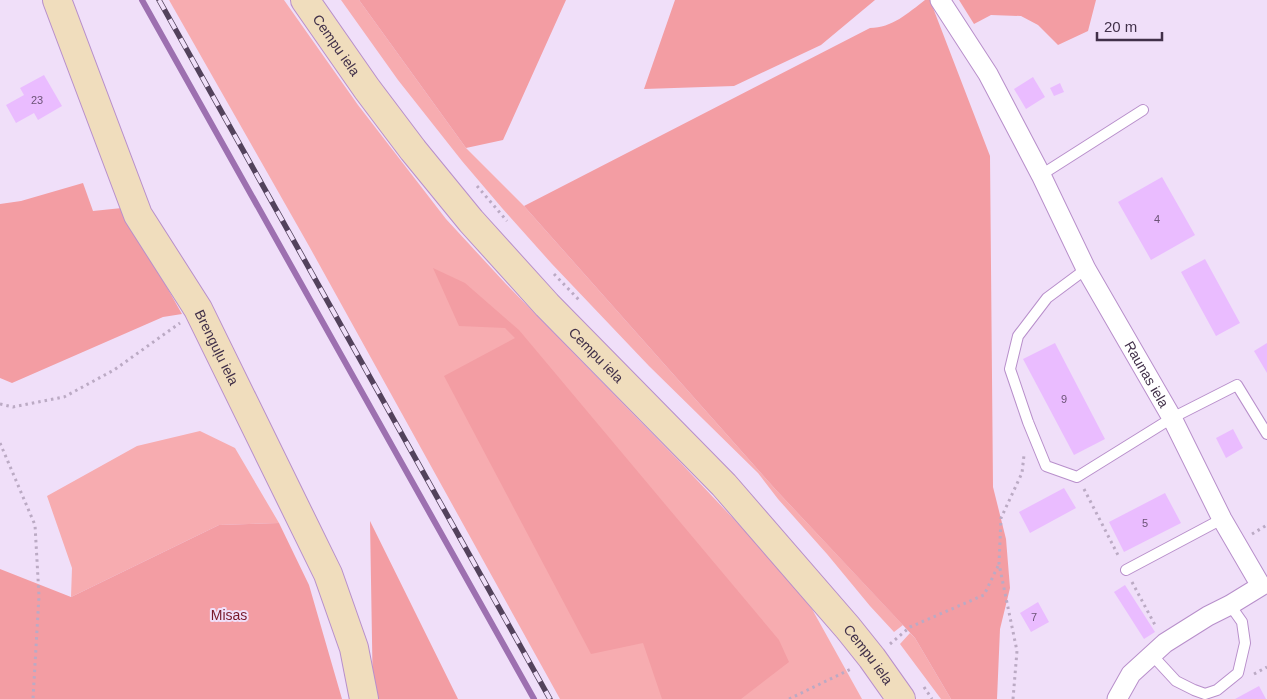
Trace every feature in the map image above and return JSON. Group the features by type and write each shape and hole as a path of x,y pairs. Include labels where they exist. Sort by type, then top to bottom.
{"main road":[{"name":"Brenguļu iela","path":"57,0 138,215 198,309 328,574 354,648 364,699"},
{"name":"Cempu iela","path":"305,0 378,104 413,150 472,221 547,305 724,485 848,628 901,699"}],"street":[{"name":"Raunas iela","path":"940,0 988,74 1041,175 1086,269 1172,418 1222,519 1265,588 1208,616 1165,644 1131,674 1117,699"}],"lane":[{"path":"1041,175 1143,110"},
{"path":"1086,269 1047,298 1018,336 1010,369 1028,422 1046,466 1078,477 1172,418 1237,385 1267,434"},
{"path":"1126,570 1222,519"},
{"path":"1152,655 1176,681 1205,694 1217,690 1238,672 1246,643 1242,622 1230,605"}],"path":[{"path":"0,404 13,406 64,397 114,370 198,309"},
{"path":"1012,699 1017,651 999,564 1001,518 1022,473 1028,422"},
{"path":"0,443 35,525 39,596 33,699"},
{"path":"789,699 872,658 910,627 984,595 999,564"}],"shaded area":[{"path":"169,0 284,0 358,105 446,219 506,284 680,462 776,564 812,609 862,699 560,699 309,246"},
{"path":"341,0 359,0 466,148 524,206 776,490 903,625 894,632 778,499 758,473 649,366 552,264 462,161 398,80"},
{"path":"200,431 235,448 279,523 219,525 71,597 72,568 47,496 137,446"},
{"path":"910,633 915,638 951,699 941,699 900,644"}],"green space":[{"path":"359,0 566,0 503,140 466,148"},
{"path":"675,0 875,0 821,45 734,86 644,89"},
{"path":"925,0 930,0 990,156 993,487 1006,539 1010,588 1000,629 997,699 951,699 915,638 776,490 524,206 870,28 893,23"},
{"path":"959,0 1096,0 1088,31 1058,45 1038,25 1021,16 991,15 974,24"},
{"path":"83,183 93,211 122,208 182,314 163,317 12,383 0,378 0,204 21,201"},
{"path":"433,268 465,283 519,330 779,640 789,662 741,699 662,699 643,643 591,654 444,376 515,338 505,328 459,326"},
{"path":"370,521 458,699 373,699"},
{"name":"Misas","path":"279,523 309,585 342,699 0,699 0,569 71,597 219,525"}],"building":[{"path":"44,75 62,106 38,120 34,113 16,123 6,105 24,95 20,88"},
{"path":"1033,77 1045,97 1026,109 1014,89"},
{"path":"1060,83 1064,92 1054,96 1050,88"},
{"path":"1162,177 1195,235 1151,260 1118,202"},
{"path":"1205,259 1240,323 1216,336 1181,272"},
{"path":"1055,343 1105,439 1074,455 1023,359"},
{"path":"1267,343 1267,373 1254,351"},
{"path":"1233,429 1243,448 1226,458 1216,438"},
{"path":"1064,488 1076,508 1030,533 1019,512"},
{"path":"1165,493 1181,523 1124,552 1109,522"},
{"path":"1125,585 1155,632 1144,639 1114,592"},
{"path":"1038,602 1049,622 1031,632 1020,613"},
{"path":"1259,686 1266,699 1235,699"}],"waterway":[{"path":"142,0 534,699"}],"railway":[{"path":"159,0 550,699"}]}
